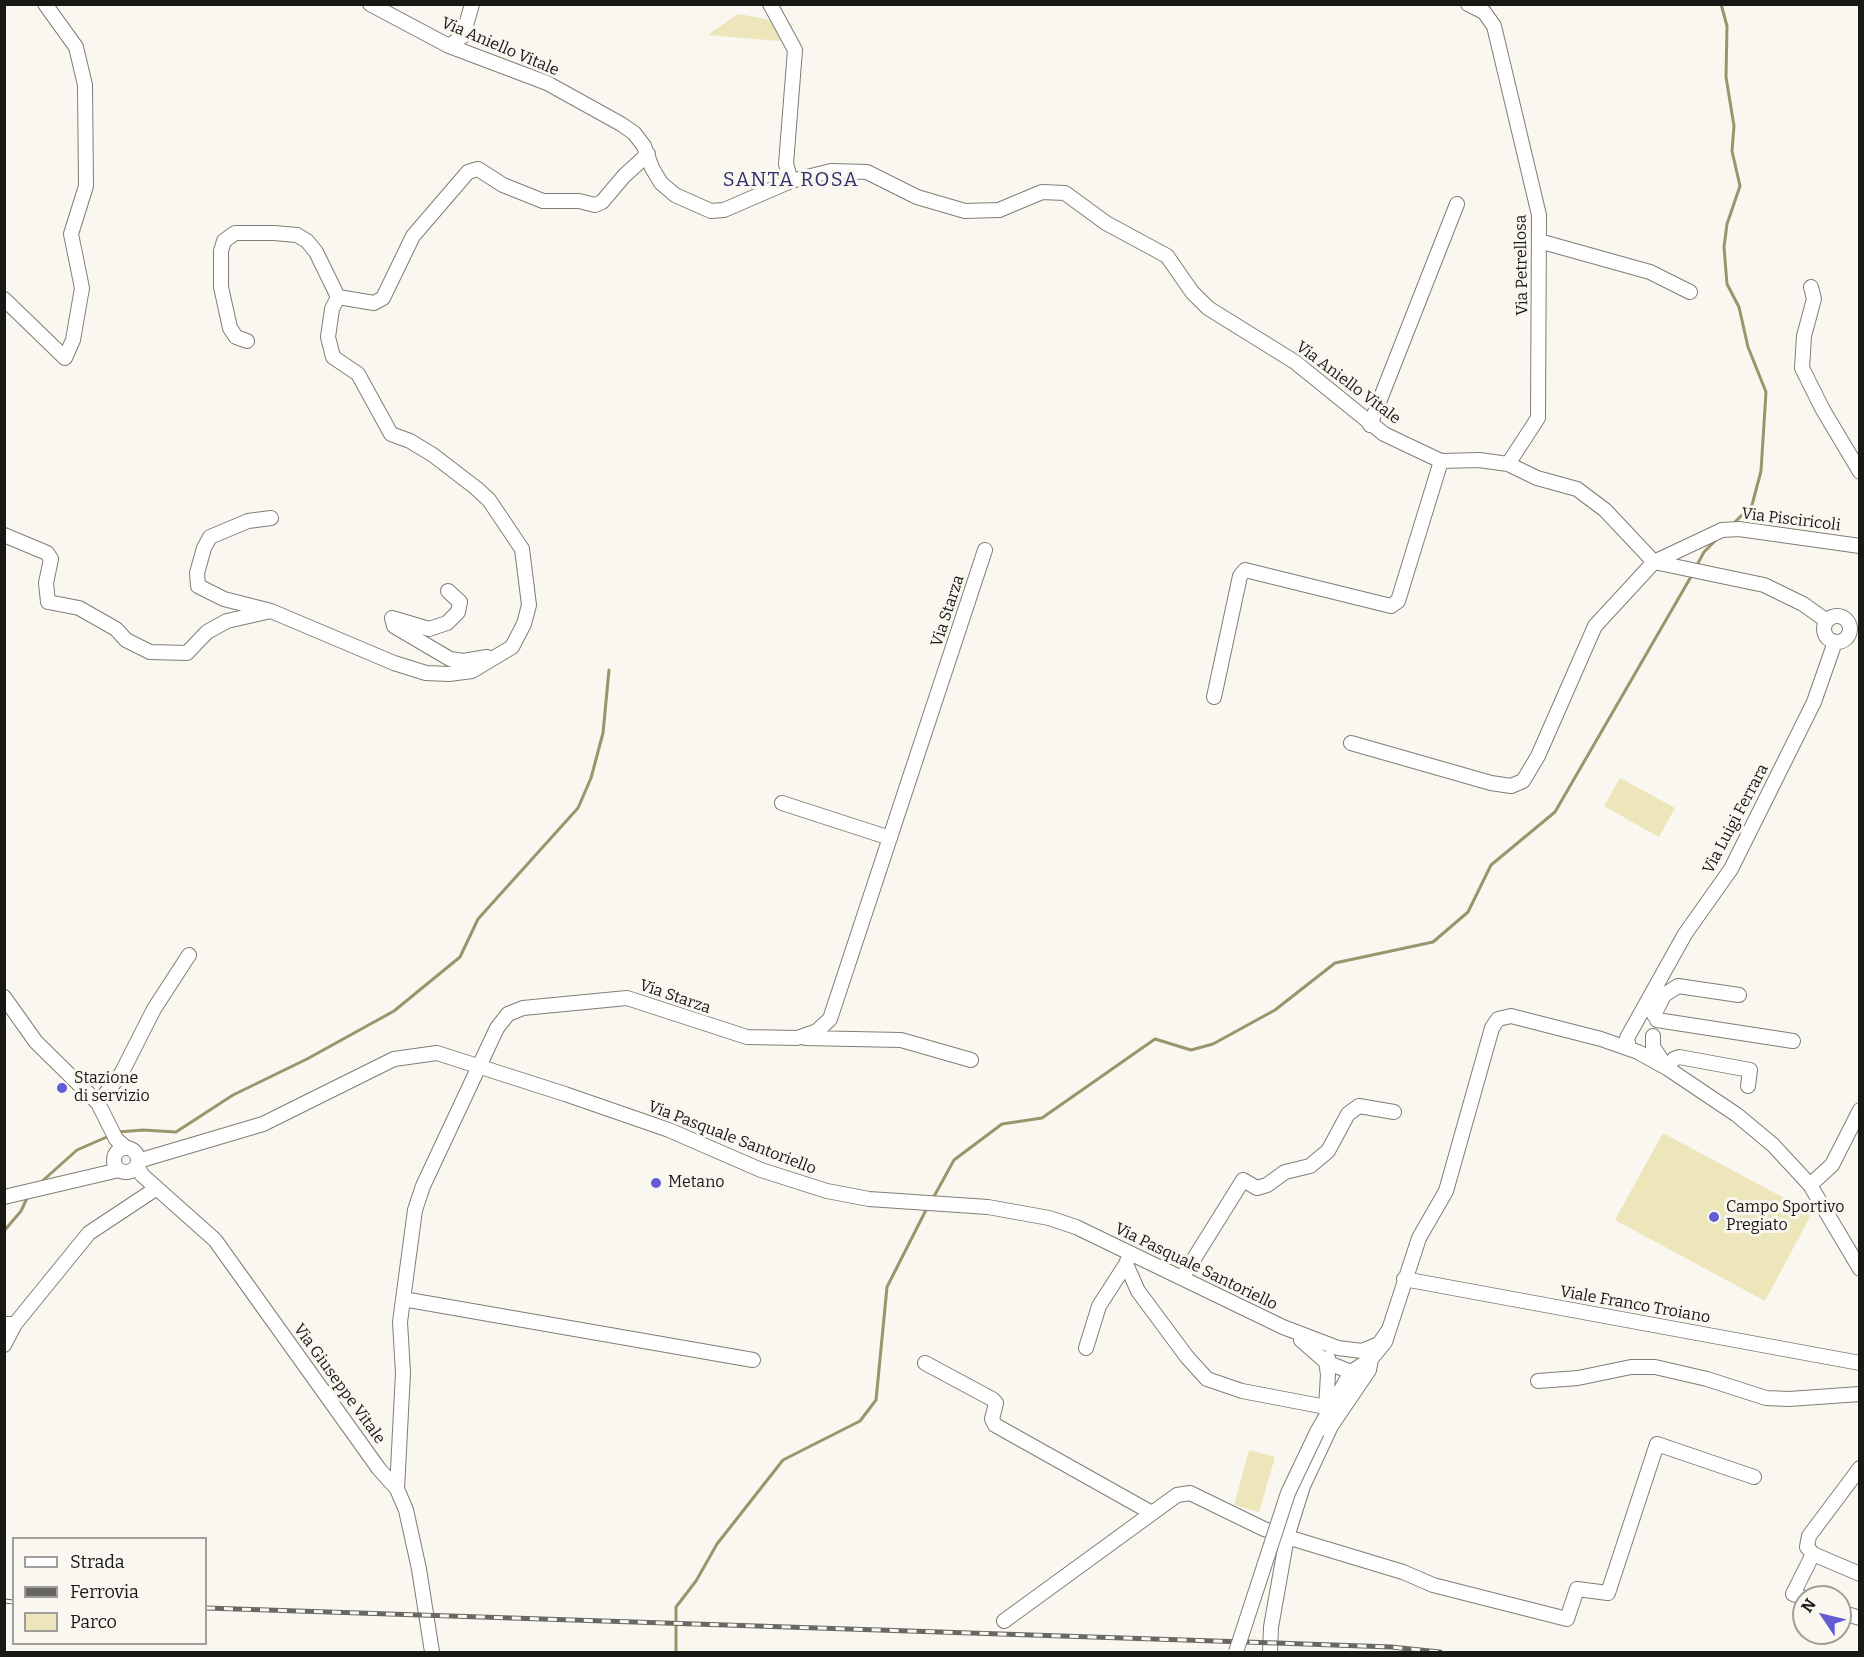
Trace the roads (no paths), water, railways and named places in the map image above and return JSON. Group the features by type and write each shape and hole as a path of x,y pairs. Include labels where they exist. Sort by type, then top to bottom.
{"street":[{"path":"4,299 65,358 73,340 82,288 70,234 86,186 85,85 76,47 45,4"},
{"name":"Via Aniello Vitale","path":"370,4 449,46 547,83 621,124 634,133 648,154 661,183 675,195 711,211 724,210 791,181 831,171 867,172 917,197 965,211 999,210 1042,192 1065,193 1106,224 1167,256 1192,292 1208,308 1295,362 1370,425 1441,461 1479,460 1508,464"},
{"path":"449,46 463,36 472,4"},
{"path":"770,4 795,50 786,164 791,181"},
{"name":"Via Petrellosa","path":"1468,4 1484,12 1494,26 1535,196 1539,241 1538,417 1524,444 1508,464"},
{"path":"338,297 374,303 382,298 414,236 468,172 478,169 502,185 543,201 579,201 595,205 602,202 624,176 648,154"},
{"path":"1370,425 1457,204"},
{"path":"247,341 236,337 230,328 221,287 221,251 224,241 235,232 297,235 307,241 316,252 338,297"},
{"path":"1539,241 1650,272 1690,291"},
{"path":"1811,287 1814,299 1804,336 1802,368 1822,410 1860,472"},
{"path":"271,518 248,521 210,537 204,548 197,573 198,586 250,608 271,611 394,663 426,673 449,674 471,671 512,647 524,624 529,605 522,549 489,500 476,488 433,455 410,441 391,434 358,374 333,357 328,337 332,309 338,297"},
{"path":"1214,697 1240,576 1245,570 1391,606 1398,601 1441,461"},
{"path":"1508,464 1537,478 1566,485 1590,497 1659,560 1678,567 1764,585 1803,604 1827,621 1826,635 1835,642"},
{"name":"Via Pisciricoli","path":"1659,560 1722,530 1753,531 1860,546"},
{"path":"4,535 47,553 51,559 46,583 48,602 56,606 80,608 116,629 126,640 150,652 187,653 207,632 226,621 271,611"},
{"name":"Via Starza","path":"397,1489 403,1373 400,1322 415,1210 423,1186 496,1028 508,1014 523,1008 627,998 747,1037 797,1038 817,1031 830,1019 986,550"},
{"path":"1351,743 1491,783 1511,786 1523,781 1538,756 1595,626 1659,560"},
{"path":"448,591 460,602 458,612 447,623 429,629 392,618 394,626 450,658 464,661 487,657 492,660"},
{"name":"Via Luigi Ferrara","path":"1654,1020 1685,934 1731,869 1814,702 1835,642 1845,639 1855,624 1837,615 1831,616 1827,621"},
{"path":"782,803 890,838"},
{"path":"98,1103 121,1074 154,1009 189,955"},
{"path":"1633,1050 1645,1048 1664,995 1678,986 1739,995"},
{"path":"4,997 36,1042 98,1103 130,1161"},
{"path":"1236,1653 1288,1493 1326,1411 1351,1372 1379,1344 1388,1330 1419,1238 1446,1191 1492,1028 1498,1019 1511,1016 1601,1039 1633,1050 1667,1068 1737,1115 1773,1145 1810,1185 1860,1269"},
{"path":"1654,1020 1653,1047 1667,1068"},
{"path":"1601,1039 1631,1031 1654,1020 1792,1041"},
{"path":"1631,1031 1627,1038 1633,1050"},
{"path":"797,1038 901,1040 970,1060"},
{"name":"Via Pasquale Santoriello","path":"130,1161 263,1124 394,1059 438,1053 480,1065 669,1130 789,1180 869,1199 988,1207 1049,1218 1128,1259 1182,1278 1283,1327"},
{"path":"1667,1068 1674,1059 1679,1058 1750,1070 1748,1086"},
{"path":"1182,1278 1243,1180 1257,1188 1268,1185 1285,1172 1302,1170 1310,1166 1328,1151 1348,1114 1359,1106 1394,1112"},
{"path":"1810,1185 1832,1165 1860,1110"},
{"name":"Via Pasquale Santoriello","path":"130,1161 153,1164 172,1151"},
{"path":"4,1197 97,1175 130,1161"},
{"path":"4,1345 10,1324 89,1233 130,1161"},
{"name":"Via Giuseppe Vitale","path":"130,1161 215,1240 379,1469 397,1489 406,1510 415,1550 432,1653"},
{"path":"1086,1348 1099,1306 1128,1259"},
{"path":"1128,1259 1138,1291 1187,1357 1207,1379 1242,1391 1326,1411"},
{"name":"Viale Franco Troiano","path":"1404,1279 1860,1363"},
{"path":"403,1299 753,1360"},
{"path":"1283,1327 1338,1348 1367,1355"},
{"path":"1283,1327 1313,1348 1326,1362 1351,1372"},
{"path":"1326,1362 1338,1348"},
{"path":"1338,1348 1351,1372 1361,1383"},
{"path":"1270,1653 1273,1612 1287,1537 1303,1486 1331,1426 1369,1370 1367,1355"},
{"path":"1326,1362 1329,1374 1326,1411"},
{"path":"926,1363 992,1399 996,1403 992,1419 995,1425 1152,1513"},
{"path":"1538,1381 1578,1378 1630,1367 1655,1367 1707,1379 1766,1398 1789,1399 1860,1394"},
{"path":"1004,1621 1177,1495 1190,1493 1264,1529 1287,1537 1403,1572 1433,1585 1567,1619 1577,1589 1608,1593 1657,1444 1754,1477"},
{"path":"1860,1468 1809,1536 1807,1547 1812,1554 1860,1574"},
{"path":"1797,1585 1812,1554"}],"waterway":[{"path":"1721,4 1727,26 1726,77 1734,126 1732,151 1740,186 1727,224 1724,247 1727,284 1739,307 1748,347 1766,392 1761,471 1752,505 1733,524"},
{"path":"1696,567 1704,552 1717,539"},
{"path":"932,1200 954,1160 1002,1124 1042,1118 1155,1039 1191,1050 1213,1044 1275,1010 1335,963 1433,942 1468,912 1491,865 1555,812 1692,575"},
{"path":"118,1132 143,1130 176,1132 233,1095 307,1059 394,1011 460,957 478,919 578,808 591,778 603,733 609,670"},
{"path":"39,1184 77,1150 109,1136"},
{"path":"4,1231 21,1211 27,1198"},
{"path":"676,1652 676,1607 696,1581 717,1544 783,1460 860,1421 876,1400 887,1287 927,1208"}],"railway":[{"path":"4,1601 12,1602"},
{"path":"207,1608 1391,1647 1440,1652"}],"place":[{"name":"Stazione di servizio","path":"62,1088"},
{"name":"Metano","path":"656,1183"},
{"name":"Campo Sportivo Pregiato","path":"1714,1217"}],"district":[{"name":"SANTA ROSA","path":"791,180"}]}
